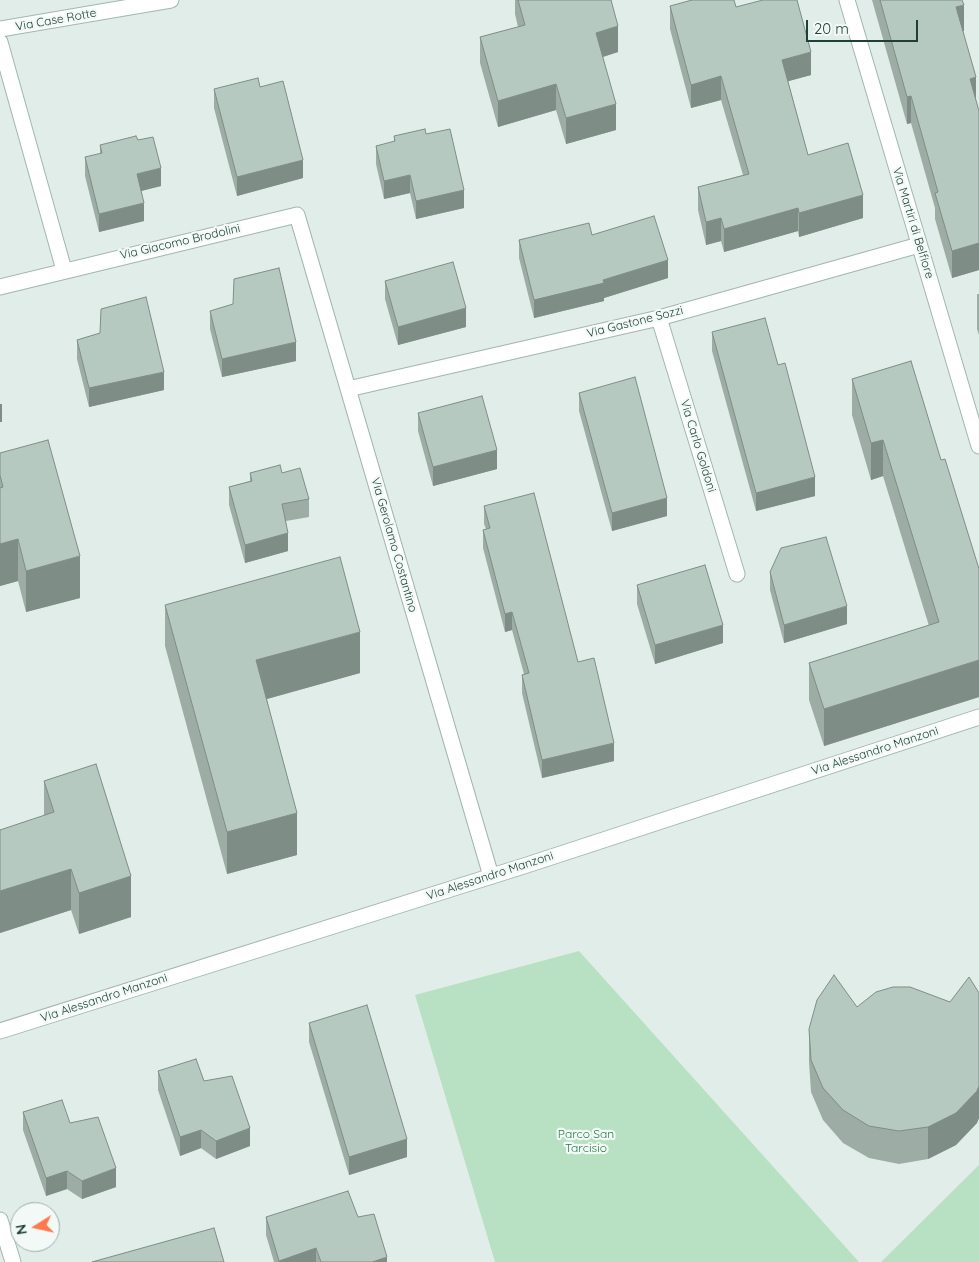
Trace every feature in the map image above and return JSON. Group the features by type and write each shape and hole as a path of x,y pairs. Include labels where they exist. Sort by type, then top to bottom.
{"street":[{"name":"Via Case Rotte","path":"0,29 142,2 171,0"},
{"name":"Via Martiri di Belfiore","path":"847,0 979,446"},
{"path":"0,42 64,270"},
{"name":"Via Giacomo Brodolini","path":"0,287 296,215"},
{"name":"Via Gerolamo Costantino","path":"296,215 490,876"},
{"name":"Via Gastone Sozzi","path":"348,389 659,318 919,244"},
{"name":"Via Carlo Goldoni","path":"659,318 736,574"},
{"name":"Via Alessandro Manzoni","path":"0,1031 490,876 979,717"},
{"path":"0,1220 13,1262"}],"green space":[{"name":"Parco San Tarcisio","path":"579,951 859,1262 495,1262 415,995"},
{"path":"979,1165 979,1262 881,1262"}],"building":[{"path":"518,0 611,0 618,26 596,33 616,104 566,118 556,84 498,101 480,37 525,25"},
{"path":"692,0 734,0 736,7 763,0 797,0 811,52 782,60 808,155 848,143 863,195 799,213 798,208 724,229 721,218 706,222 698,187 749,174 721,76 691,85 670,6"},
{"path":"880,0 962,0 964,5 956,7 976,77 970,79 979,111 979,243 952,251 935,193 938,192 911,96 907,97"},
{"path":"258,78 260,87 283,81 303,160 237,177 214,89"},
{"path":"425,129 426,134 450,129 464,190 416,201 410,175 384,181 376,146 395,141 394,136"},
{"path":"136,136 138,140 153,137 161,168 137,174 144,203 99,214 85,157 102,153 100,145"},
{"path":"654,216 668,260 603,280 604,283 534,300 519,240 589,223 592,235"},
{"path":"453,262 466,308 398,327 385,281"},
{"path":"279,268 296,342 222,359 210,311 233,304 234,279"},
{"path":"146,297 164,372 89,388 77,340 100,333 101,309"},
{"path":"765,318 778,365 785,363 815,477 756,493 712,332"},
{"path":"911,361 941,460 945,459 979,569 979,660 824,709 809,663 939,622 883,440 871,443 852,379"},
{"path":"635,377 667,498 612,513 579,393"},
{"path":"482,396 497,450 433,467 418,413"},
{"path":"48,440 80,556 26,571 18,539 0,544 0,488 3,487 0,475 0,453"},
{"path":"280,465 282,473 300,468 309,499 282,504 288,533 245,545 229,487 252,481 250,473"},
{"path":"534,493 578,662 594,658 614,743 542,760 522,675 529,673 512,612 505,614 483,530 490,528 484,506"},
{"path":"826,537 847,606 784,625 770,572 781,548"},
{"path":"340,557 360,632 256,660 297,813 227,832 165,605"},
{"path":"705,565 723,625 655,645 637,585"},
{"path":"96,764 131,876 79,893 71,869 0,891 0,830 54,812 44,781"},
{"path":"834,975 857,1007 876,992 893,987 910,987 950,1002 969,977 979,993 979,1086 977,1091 956,1113 928,1127 899,1131 869,1126 843,1110 823,1088 811,1060 809,1029 817,1000"},
{"path":"367,1005 407,1139 349,1157 309,1023"},
{"path":"196,1059 204,1081 232,1076 250,1128 216,1141 201,1130 180,1137 158,1071"},
{"path":"62,1100 70,1123 98,1117 116,1168 82,1181 67,1171 46,1178 23,1112"},
{"path":"348,1191 358,1217 374,1214 387,1257 372,1262 321,1262 316,1248 279,1261 266,1217"},
{"path":"214,1228 224,1262 92,1262"}]}
